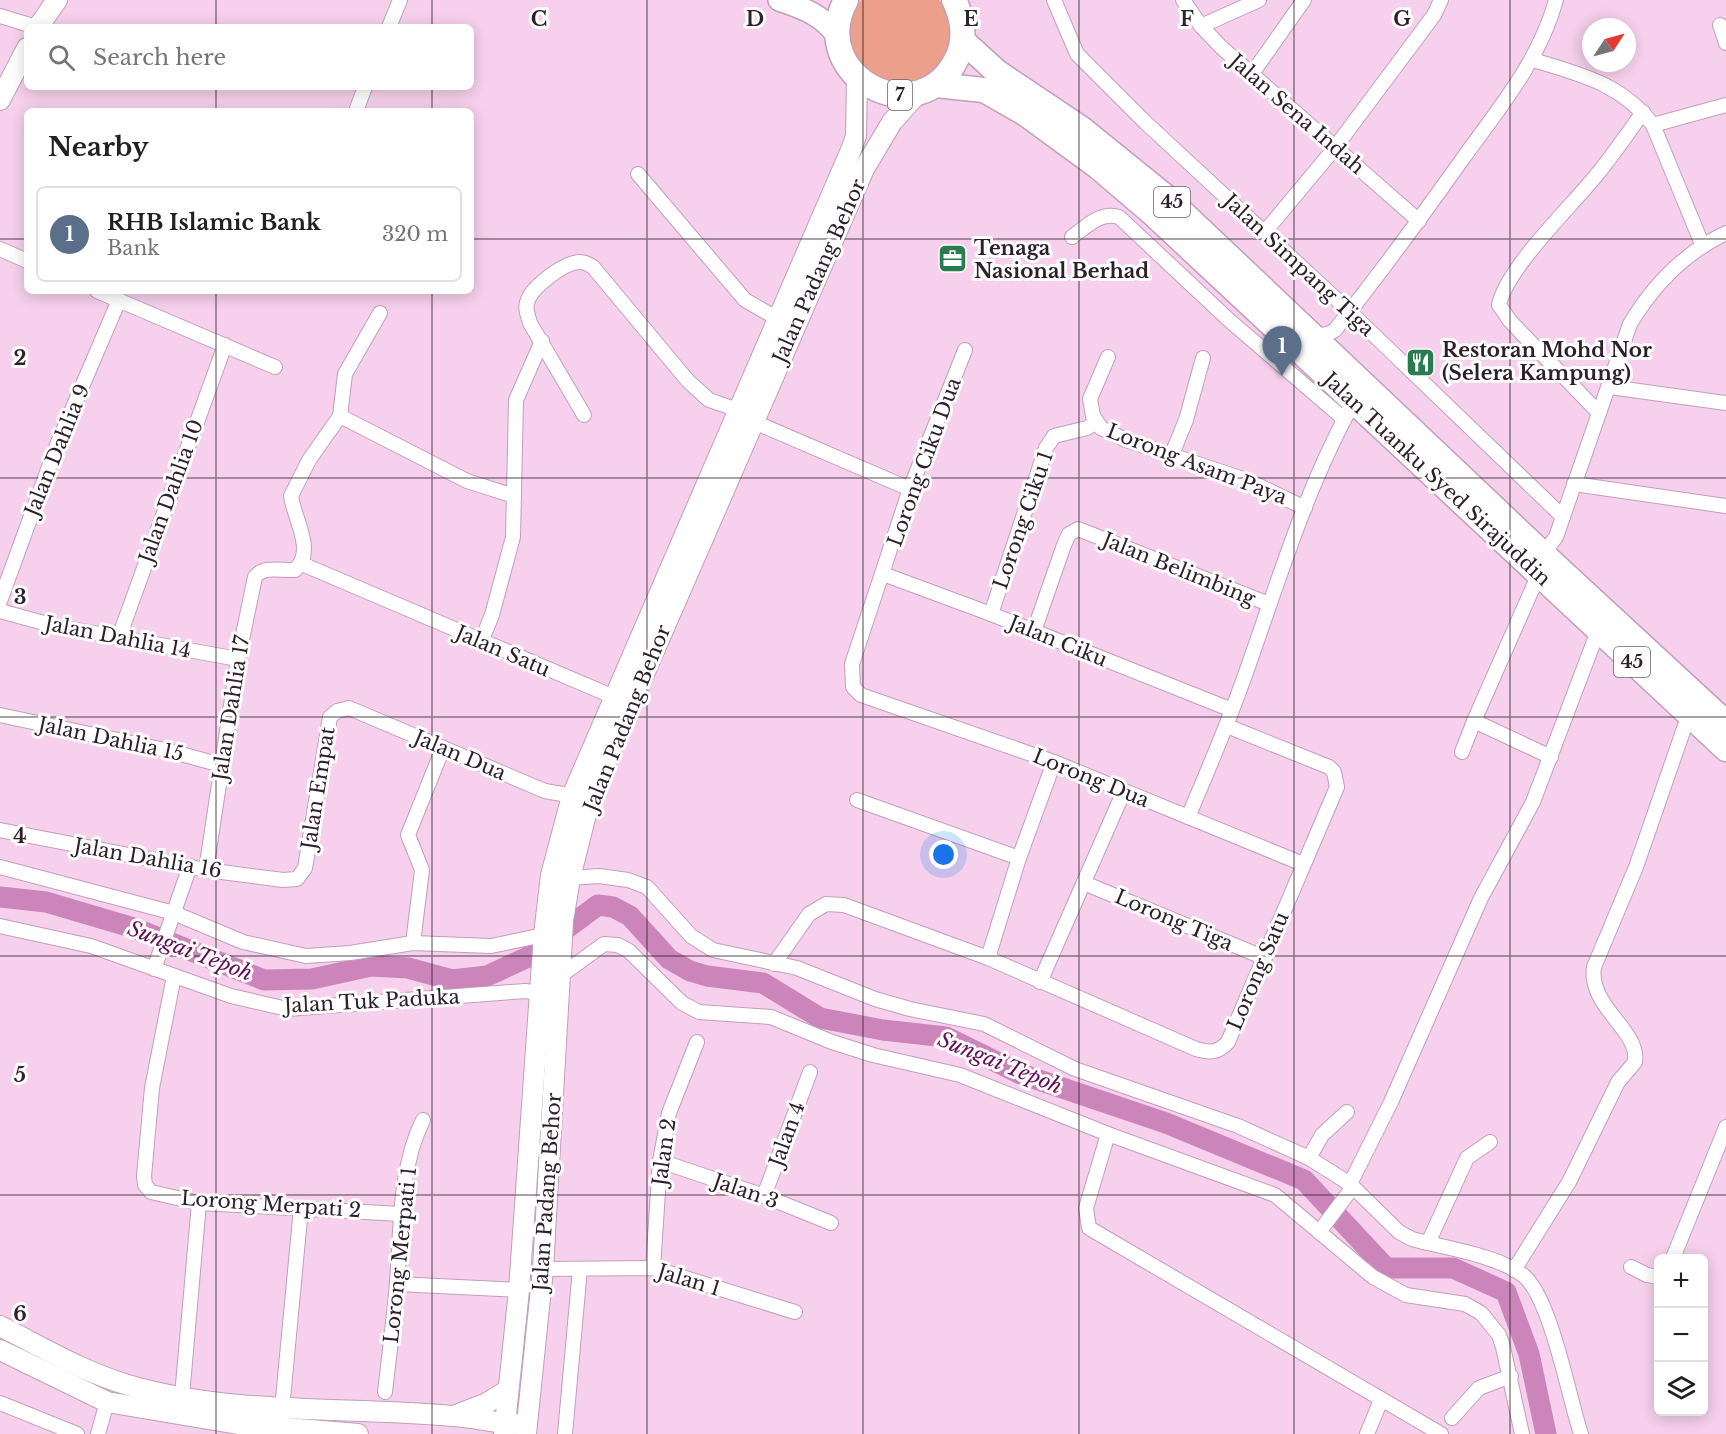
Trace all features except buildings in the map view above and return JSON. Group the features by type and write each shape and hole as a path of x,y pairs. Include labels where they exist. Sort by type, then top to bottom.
{"highway":[{"path":"846,0 840,13 838,37 842,55 857,78"},
{"path":"957,4 963,41"},
{"name":"7","path":"857,78 886,93 927,88 954,66 963,41"},
{"name":"Jalan Tuanku Syed Sirajuddin","path":"963,41 997,72 1082,129 1166,197 1313,336 1354,401"},
{"name":"Jalan Tuanku Syed Sirajuddin","path":"927,88 984,90 1026,114 1097,166 1537,566 1726,723"},
{"name":"Jalan Tuanku Syed Sirajuddin","path":"1537,566 1598,631 1726,748"}],"main road":[{"path":"39,24 57,0"},
{"path":"779,0 813,13 824,20 838,37"},
{"path":"0,100 24,54"},
{"name":"Jalan Padang Behor","path":"505,1429 519,1290 544,935 551,875 581,797 745,415 777,319 851,150 856,136 857,78"},
{"name":"Jalan Padang Behor","path":"527,1429 543,1269 563,921 581,797 614,697 745,415 864,169 892,122 927,88"},
{"path":"0,1326 87,1369 128,1385 182,1396 282,1409 454,1416 505,1429 527,1429"},
{"path":"0,1350 107,1402 237,1424 358,1434"},
{"path":"454,1416 487,1403 508,1390"}],"street":[{"path":"390,24 400,0"},
{"name":"Jalan Simpang Tiga","path":"1054,0 1077,54 1146,123 1350,312 1563,517"},
{"name":"Jalan Sena Indah","path":"1183,0 1201,26 1251,75 1419,220"},
{"path":"1201,26 1259,0"},
{"path":"1251,75 1304,0"},
{"path":"1264,233 1334,148 1434,15 1441,0"},
{"path":"1313,336 1328,334 1335,330 1419,220 1533,60 1549,26 1556,0"},
{"path":"0,16 27,24"},
{"path":"1720,25 1726,43"},
{"path":"1533,60 1592,77 1629,98 1643,112 1653,125 1702,244"},
{"path":"357,108 363,90"},
{"path":"1653,125 1726,105"},
{"path":"1599,413 1510,321 1499,305 1507,283 1553,225 1599,173 1643,112"},
{"path":"638,174 746,300 777,319"},
{"path":"1072,237 1099,218 1109,214 1119,217 1230,321 1354,401 1305,508 1227,726 1188,817"},
{"path":"1462,752 1537,566 1554,542 1610,387 1630,324 1645,299 1663,278 1702,244 1726,233"},
{"path":"0,249 24,260"},
{"path":"584,415 530,323 526,308 528,298 565,265 582,262 594,267 688,381 709,400 910,489"},
{"path":"1195,287 1212,269"},
{"path":"104,294 275,367"},
{"name":"Jalan Dahlia 9","path":"0,601 57,445 119,300"},
{"path":"302,564 305,550 291,496 309,460 340,416 345,374 380,313"},
{"path":"481,642 492,615 513,537 516,400 542,341"},
{"name":"Jalan Dahlia 10","path":"118,637 225,345"},
{"name":"Lorong Ciku Dua","path":"875,700 861,695 853,687 850,680 852,664 910,489 965,350"},
{"path":"1095,419 1090,399 1108,357"},
{"path":"1172,454 1186,420 1203,358"},
{"path":"1610,387 1726,403"},
{"path":"340,416 467,481 514,496"},
{"name":"Lorong Asam Paya","path":"1095,419 1101,428 1126,440 1249,481 1305,508"},
{"name":"Lorong Ciku 1","path":"991,614 1046,448 1053,436 1087,429 1095,419"},
{"path":"1574,484 1726,506"},
{"name":"Jalan Belimbing","path":"1034,631 1069,534 1078,529 1269,604"},
{"name":"Jalan Satu","path":"302,564 392,605 614,697"},
{"name":"Jalan Dahlia 17","path":"206,870 238,659 255,577 259,572 267,569 295,570 302,564"},
{"name":"Jalan Ciku","path":"883,574 991,614 1232,710"},
{"name":"Jalan Dahlia 14","path":"0,611 54,626 238,659"},
{"path":"1323,1227 1350,1189 1481,898 1533,802 1598,631"},
{"name":"Lorong Dua","path":"875,700 1054,762 1303,864"},
{"name":"Jalan Dua","path":"349,708 545,791 581,797"},
{"name":"Jalan Empat","path":"297,879 305,868 330,717 338,711 349,708"},
{"path":"1514,1270 1569,1182 1618,1082 1635,1062 1634,1049 1599,998 1593,977 1594,967 1636,867 1689,714"},
{"name":"Jalan Dahlia 15","path":"0,715 170,751 221,765"},
{"path":"1474,721 1551,757"},
{"name":"Lorong Satu","path":"774,964 808,914 826,904 844,905 988,958 1196,1050 1214,1052 1228,1042 1337,787 1334,772 1329,767 1227,726"},
{"path":"413,943 422,870 408,835 443,748"},
{"path":"988,958 1019,858 1054,762"},
{"path":"1040,982 1124,791"},
{"path":"857,800 1019,858"},
{"name":"Jalan Dahlia 16","path":"0,830 206,870 283,880 297,879"},
{"path":"157,963 190,866"},
{"path":"0,867 174,913 243,942 306,956 350,953 413,943 491,946 544,935"},
{"path":"570,878 599,876 628,880 648,887 691,936 713,950 797,968 875,999 910,1009 984,1024 1075,1069 1238,1126 1309,1158 1350,1189 1399,1232 1428,1244 1514,1270 1526,1277 1537,1292 1562,1363 1581,1434"},
{"name":"Lorong Tiga","path":"1084,882 1265,958"},
{"name":"Jalan Tuk Paduka","path":"0,926 157,963 174,976 231,996 287,1009 541,988"},
{"path":"560,970 603,944 618,945 629,951 682,1003 699,1012 771,1017 873,1055 971,1079 1108,1134 1275,1195 1323,1227 1355,1264 1394,1289 1406,1295 1465,1304 1481,1313 1499,1335 1511,1376 1522,1434"},
{"name":"Lorong Merpati 2","path":"174,976 152,1088 145,1185 151,1192 199,1203 401,1214"},
{"name":"Jalan 2","path":"653,1268 660,1161 669,1113 697,1042"},
{"name":"Jalan 4","path":"764,1196 810,1072"},
{"path":"1309,1158 1322,1135 1347,1112"},
{"name":"Lorong Merpati 1","path":"385,1392 397,1284 401,1214 413,1140 423,1120"},
{"path":"1674,1254 1726,1127"},
{"path":"1108,1134 1086,1208 1089,1228 1192,1286 1441,1434"},
{"path":"1428,1244 1467,1158 1490,1142"},
{"name":"Jalan 3","path":"660,1161 764,1196 831,1223"},
{"path":"182,1396 199,1203"},
{"path":"282,1409 301,1208"},
{"path":"1631,1267 1647,1275 1654,1276"},
{"name":"Jalan 1","path":"543,1269 653,1268 795,1312"},
{"path":"565,1434 580,1269"},
{"path":"397,1284 519,1290"},
{"path":"1452,1418 1479,1388 1511,1376"},
{"path":"1367,1434 1381,1400"},
{"path":"0,1402 77,1434"},
{"path":"98,1434 107,1402"}],"shaded area":[{"path":"861,0 939,0 952,22 953,38 948,63 916,83 899,85 883,81 870,73 859,61 852,47 850,31 853,15"}],"waterway":[{"name":"Sungai Tepoh","path":"0,897 46,902 134,928 264,980 312,979 371,966 408,968 452,980 487,976 528,957 598,905 613,907 630,916 669,959 690,971 707,976 763,983 820,1018 883,1030 946,1037 1021,1074 1166,1123 1304,1180 1386,1268 1453,1268 1506,1292 1529,1354 1546,1434"}],"place":[{"name":"Tenaga Nasional Berhad","path":"953,259"},
{"name":"Restoran Mohd Nor (Selera Kampung)","path":"1421,362"},
{"name":"RHB Islamic Bank","path":"1282,376"}]}
